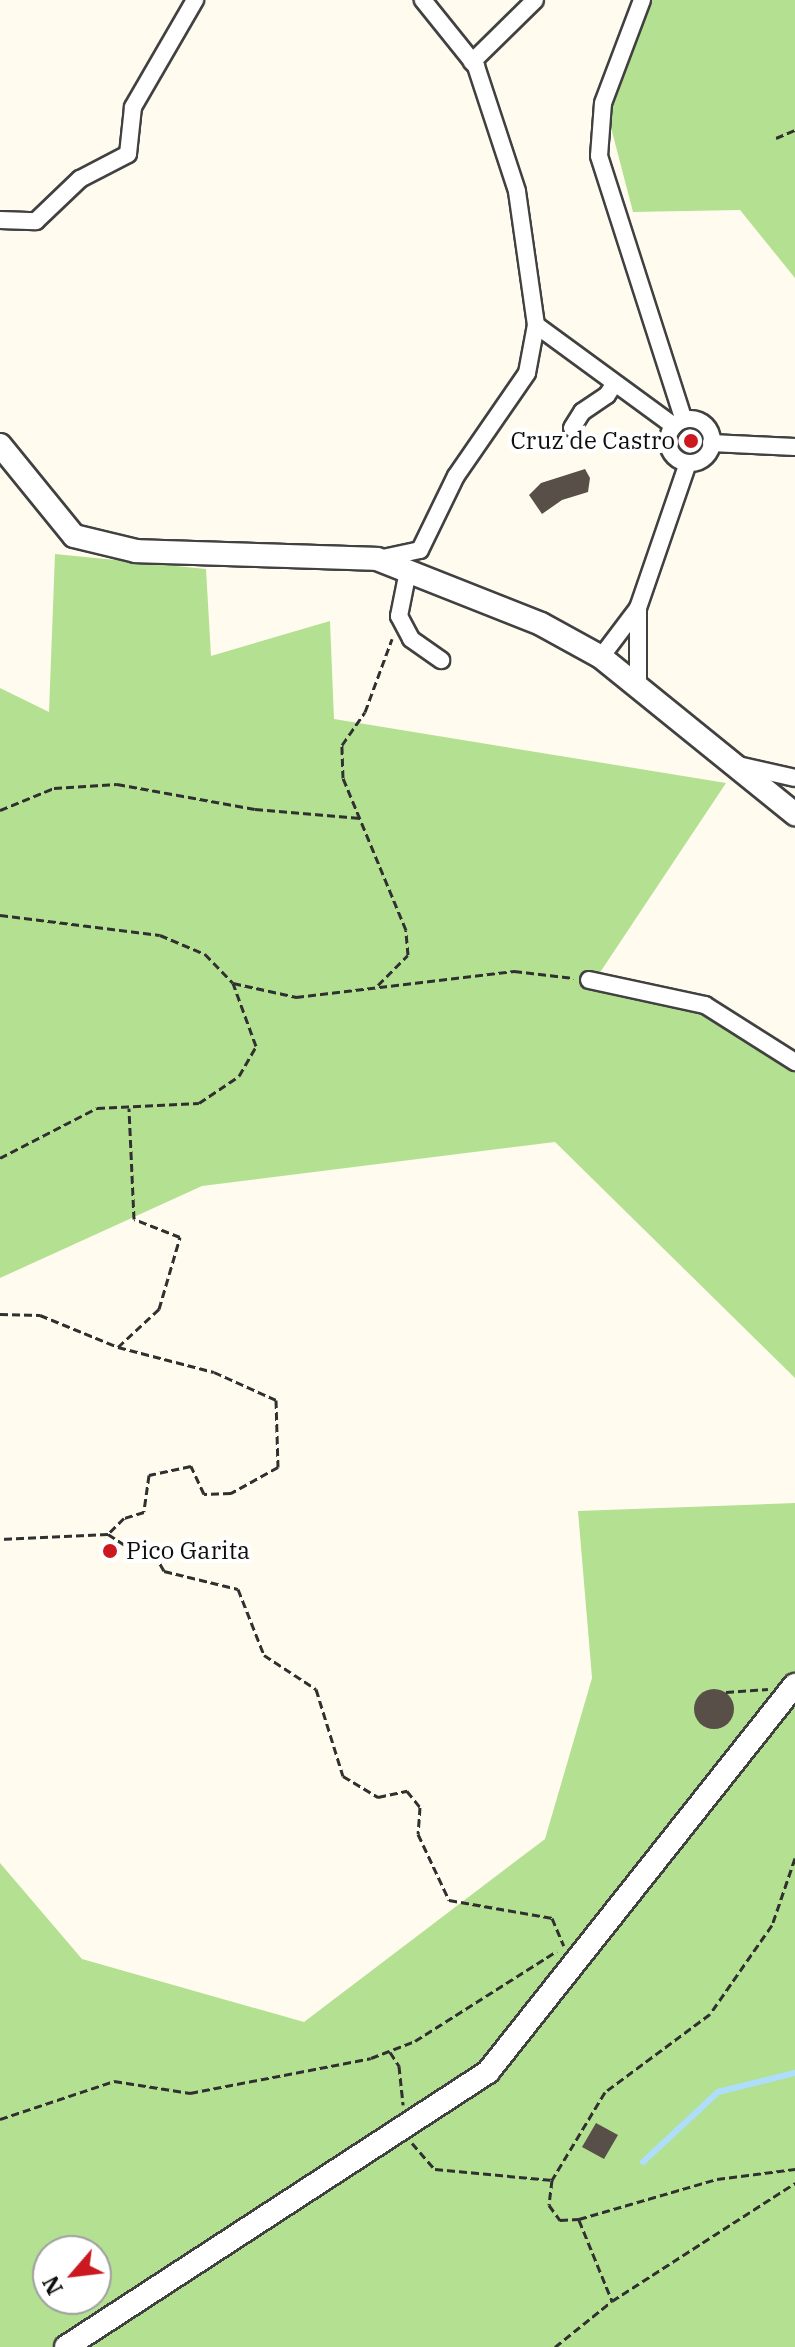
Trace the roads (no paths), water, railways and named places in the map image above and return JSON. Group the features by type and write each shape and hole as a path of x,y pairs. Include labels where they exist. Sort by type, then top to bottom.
{"street":[{"path":"0,220 36,221 80,179 128,154 133,107 195,0"},
{"path":"0,445 74,536 136,551 377,559 420,550 456,476 527,373 536,325 517,191 472,62 423,0"},
{"path":"472,62 535,0"},
{"path":"536,325 615,383 679,423 704,424 711,443 706,455 688,463 675,458 668,446 679,423 599,156 603,103 642,0"},
{"path":"572,428 582,412 607,395 615,383"},
{"path":"711,443 795,447"},
{"path":"601,657 638,608 688,463"},
{"path":"377,559 541,624 601,657 795,814"},
{"path":"408,571 399,616 411,639 441,660"},
{"path":"638,608 638,687"},
{"path":"735,764 795,778"},
{"path":"589,980 705,1005 795,1062"},
{"path":"66,2347 488,2072 573,1952 794,1686"}],"waterway":[{"path":"643,2162 718,2092 795,2073"}],"place":[{"name":"Cruz de Castro","path":"691,441"},
{"name":"Pico Garita","path":"110,1551"}]}
